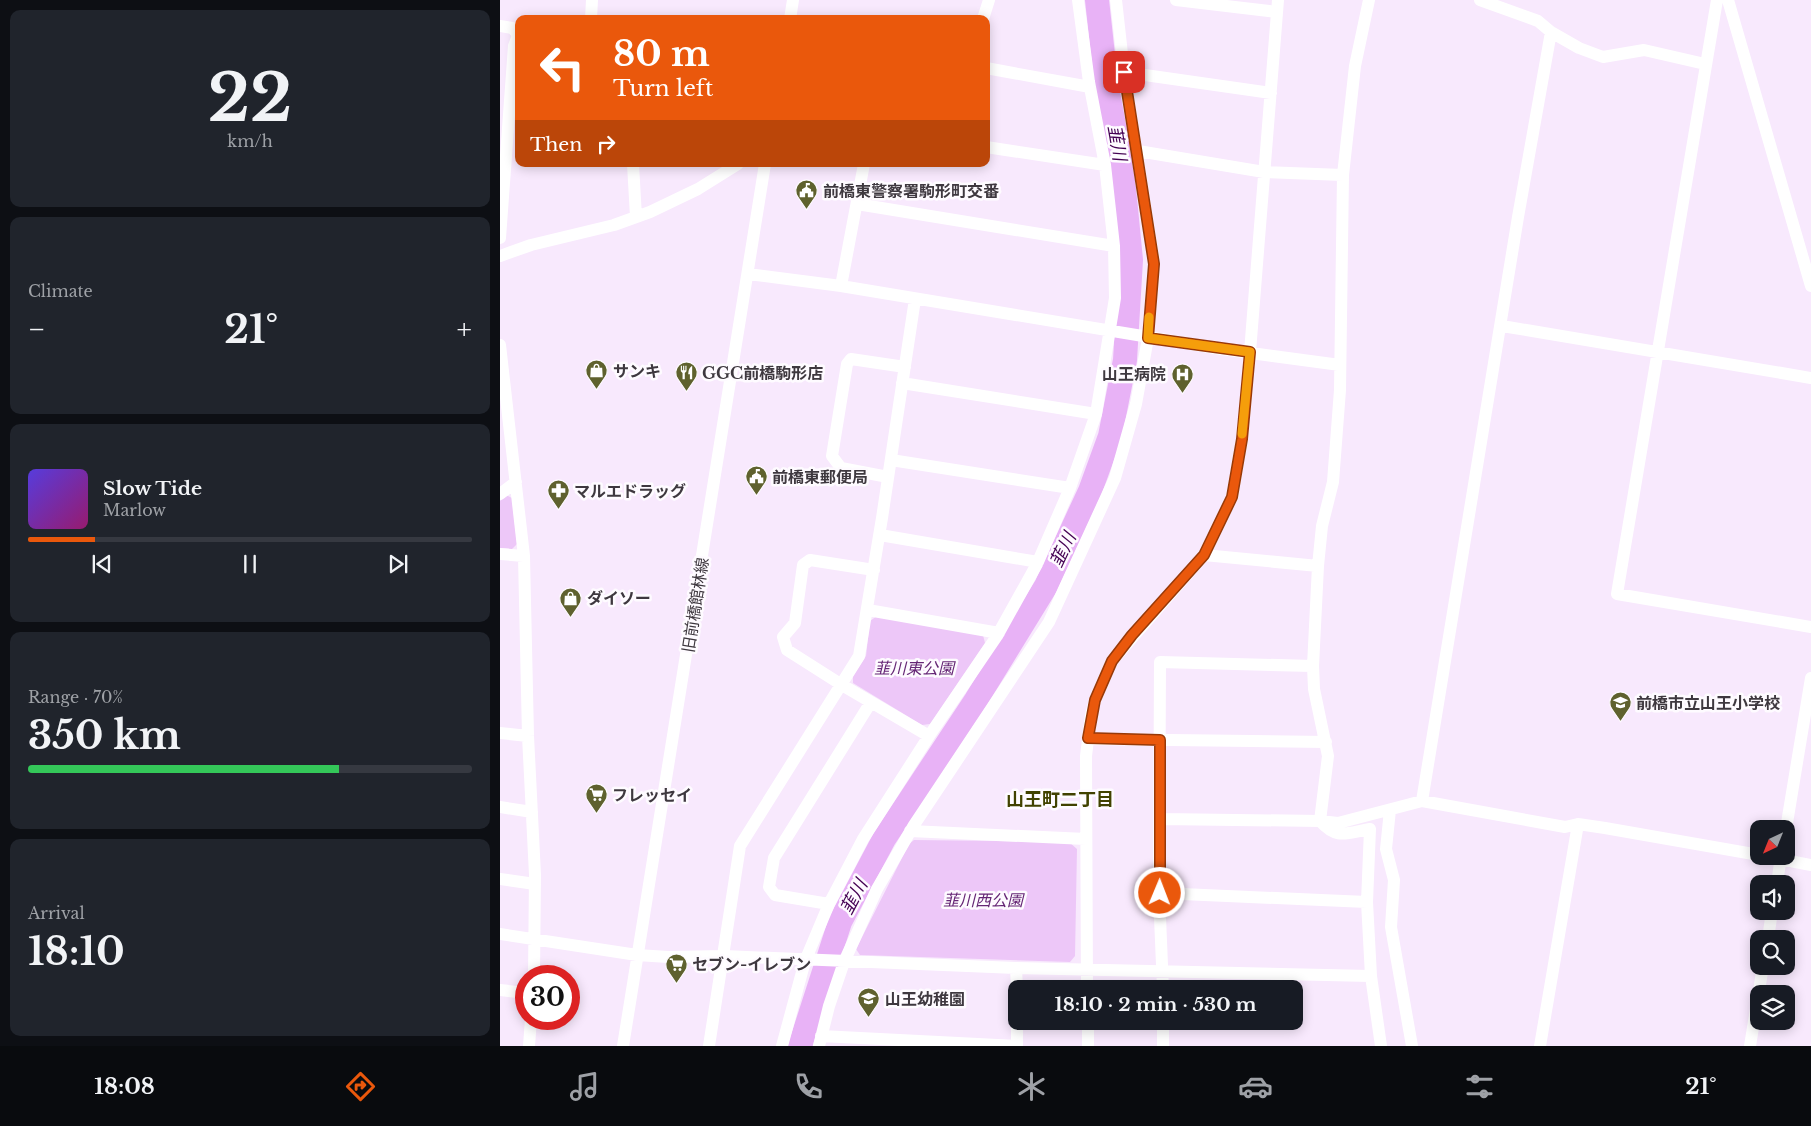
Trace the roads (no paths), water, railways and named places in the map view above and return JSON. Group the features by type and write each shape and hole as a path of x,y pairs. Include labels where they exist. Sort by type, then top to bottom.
{"street":[{"path":"591,15 592,0"},
{"path":"791,15 793,0"},
{"path":"985,15 989,0"},
{"path":"782,1046 828,904 863,839 929,736 999,633 1038,562 1070,488 1096,414 1111,332 1115,298 1114,246 1105,165 1090,87 1078,0"},
{"path":"1017,1030 1017,1046 820,1041 839,962 877,889 910,831 1050,622 1115,478 1136,404 1154,264 1138,151 1124,72 1116,0"},
{"path":"1087,980 1086,839 1088,738 1095,700 1112,661 1132,635 1204,555 1232,497 1242,439 1250,352 1277,6 1176,0"},
{"path":"1369,0 1354,66 1343,175 1340,365 1333,482 1322,526 1313,666 1314,689 1328,756 1320,821 1329,832 1337,835 1370,829 1367,902 1371,976 1380,1046"},
{"path":"1480,0 1538,21 1551,32 1579,48 1603,57 1644,50 1705,64"},
{"path":"1717,0 1656,351 1617,594 1811,627"},
{"path":"1728,0 1811,286"},
{"path":"500,26 512,28 515,30"},
{"path":"1422,802 1502,326 1518,217 1551,32"},
{"path":"500,238 515,43"},
{"path":"990,69 1090,87"},
{"path":"1124,72 1271,93"},
{"path":"990,148 1105,165"},
{"path":"1138,151 1264,172 1343,175"},
{"path":"632,167 636,217"},
{"path":"500,256 636,217 698,189 733,167"},
{"name":"旧前橋館林線","path":"623,1046 765,167"},
{"path":"841,286 863,167"},
{"path":"857,204 1114,246"},
{"path":"748,274 841,286 1111,332 1340,365"},
{"path":"709,1046 740,846 859,656 880,535 915,299"},
{"path":"1502,326 1811,378"},
{"path":"500,345 524,556 534,884 534,965"},
{"path":"888,477 841,468 832,456 846,364 852,359 905,367"},
{"path":"902,383 1096,414"},
{"path":"891,460 1070,488"},
{"path":"500,494 516,482"},
{"path":"880,535 1038,562"},
{"path":"500,554 524,556"},
{"path":"1204,555 1318,566"},
{"path":"874,570 810,560 804,565 795,623 783,637 787,650 929,736"},
{"path":"868,610 999,633"},
{"path":"1163,980 1160,893 1160,662 1313,666"},
{"path":"1787,820 1811,678"},
{"path":"828,904 775,895 769,887 774,858 871,702"},
{"path":"500,733 528,736"},
{"path":"1088,738 1326,742"},
{"path":"1161,819 1320,821 1338,823 1422,802 1565,826 1578,824 1750,853"},
{"path":"500,807 532,812"},
{"path":"1390,810 1386,849 1394,880 1392,926 1412,1046"},
{"path":"1540,1046 1578,824"},
{"path":"910,831 1086,839"},
{"path":"1795,861 1811,864"},
{"path":"500,879 534,884"},
{"path":"1160,893 1367,902"},
{"path":"500,934 637,956 724,956 809,961 1016,968 1371,976"},
{"path":"1016,968 1017,980"},
{"path":"1750,1046 1762,975"},
{"path":"500,990 515,991"},
{"path":"529,1046 530,1030"},
{"path":"1088,1030 1088,1046"},
{"path":"1163,1030 1163,1046"}],"waterway":[{"name":"韮川","path":"800,1046 840,922 884,839 976,700 1046,586 1090,491 1110,436 1125,360 1131,260 1122,168 1106,82 1097,0"}],"place":[{"name":"前橋東警察署駒形町交番","path":"807,210"},
{"name":"サンキ","path":"597,390"},
{"name":"GGC前橋駒形店","path":"686,392"},
{"name":"山王病院","path":"1182,393"},
{"name":"前橋東郵便局","path":"756,496"},
{"name":"マルエドラッグ","path":"558,510"},
{"name":"ダイソー","path":"571,617"},
{"name":"前橋市立山王小学校","path":"1620,722"},
{"name":"フレッセイ","path":"596,814"},
{"name":"セブン-イレブン","path":"676,983"},
{"name":"山王幼稚園","path":"869,1018"}],"district":[{"name":"山王町二丁目","path":"1060,800"}],"park label":[{"name":"韮川東公園","path":"914,668"},
{"name":"韮川西公園","path":"983,900"}]}
